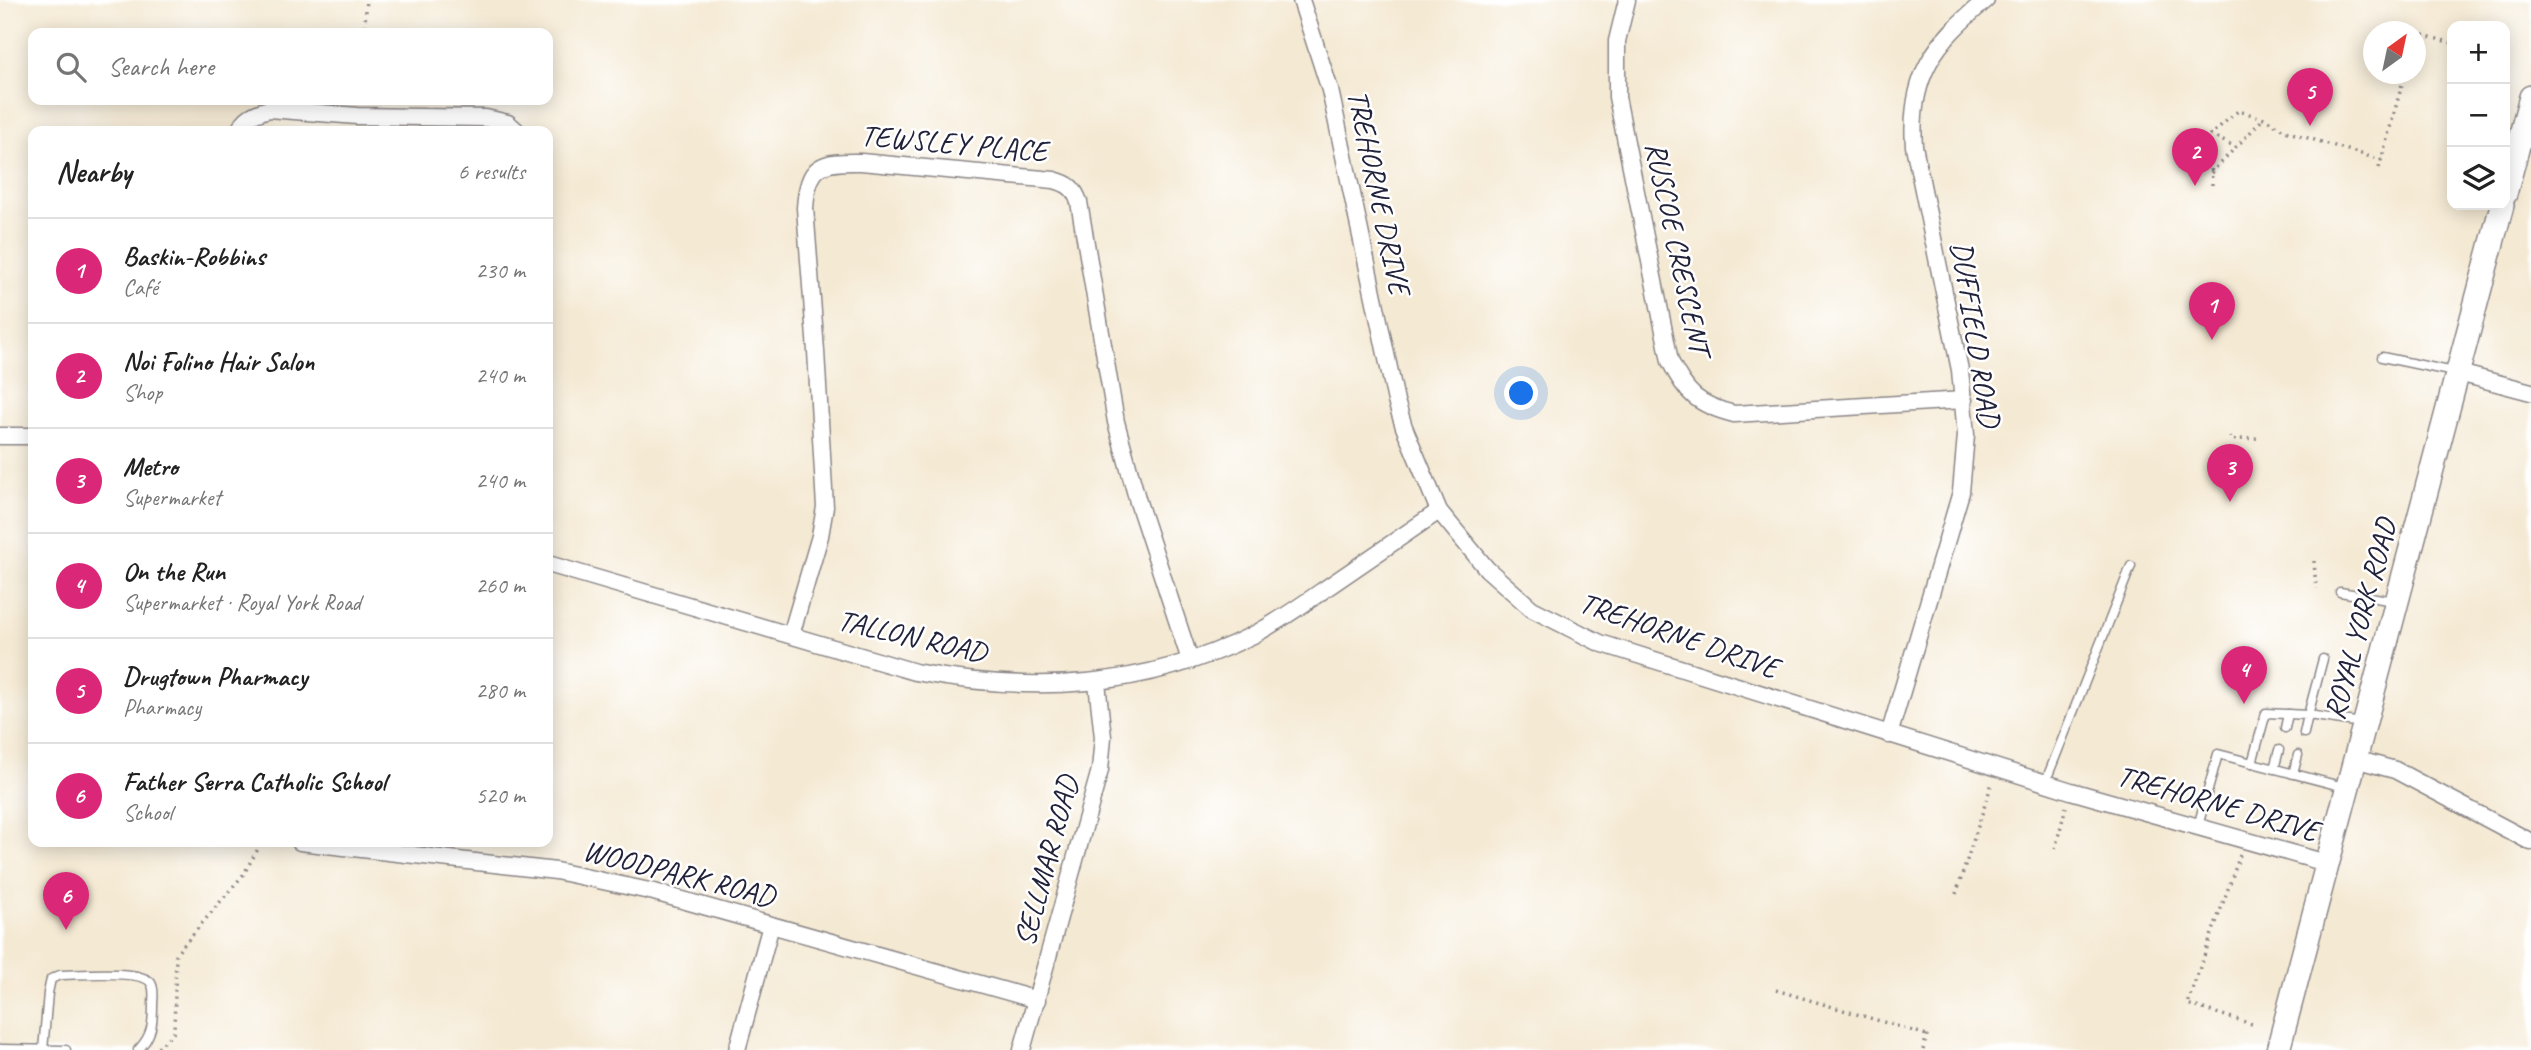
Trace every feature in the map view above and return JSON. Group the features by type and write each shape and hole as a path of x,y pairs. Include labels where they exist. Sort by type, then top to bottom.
{"main road":[{"path":"2510,175 2531,97"},
{"name":"ROYAL YORK ROAD","path":"2278,1050 2501,210"}],"street":[{"name":"TREHORNE DRIVE","path":"1301,0 1330,90 1396,401 1404,427 1439,511 1487,569 1532,609 1600,643 2071,791 2326,863"},
{"name":"RUSCOE CRESCENT","path":"1627,0 1617,41 1617,97 1671,361 1679,380 1692,396 1710,408 1734,414 1964,400"},
{"name":"DUFFIELD ROAD","path":"1889,735 1961,492 1966,435 1964,400 1914,146 1912,116 1920,80 1934,51 1958,23 1986,0"},
{"path":"242,126 245,120 256,113 269,109 357,116 486,118 511,126"},
{"name":"TEWSLEY PLACE","path":"791,635 820,536 825,507 804,208 806,188 814,171 822,165 861,162 1054,180 1066,183 1076,192 1116,422 1138,502 1190,660"},
{"path":"2459,373 2531,392"},
{"path":"0,436 28,436"},
{"name":"TALLON ROAD","path":"553,565 915,671 959,680 1043,685 1097,683 1190,660 1253,635 1439,511"},
{"name":"SELLMAR ROAD","path":"1022,1050 1100,770 1103,737 1097,683"},
{"path":"2355,759 2395,770 2531,842"},
{"name":"WOODPARK ROAD","path":"344,847 556,871 654,892 1037,1000"},
{"path":"737,1050 771,925"}],"lane":[{"path":"2382,357 2459,373"},
{"path":"2045,783 2131,566"},
{"path":"2340,592 2397,601"},
{"path":"2304,733 2323,659"},
{"path":"2252,763 2266,713 2308,715 2365,724"},
{"path":"2285,728 2288,714"},
{"path":"2274,769 2279,750"},
{"path":"2198,826 2218,754 2347,788"},
{"path":"2293,774 2298,755"},
{"path":"43,1049 51,979 60,975 133,975 151,982 153,989 153,1027 138,1050"},
{"path":"0,1049 66,1050"}],"path":[{"path":"364,28 367,0"},
{"path":"2426,36 2447,42"},
{"path":"2378,168 2402,84"},
{"path":"2210,135 2238,111 2264,118 2285,131 2381,160"},
{"path":"2211,173 2264,118"},
{"path":"2210,135 2236,148"},
{"path":"2210,135 2212,185"},
{"path":"2230,436 2231,440 2258,438"},
{"path":"2314,561 2316,589"},
{"path":"1956,894 1997,768"},
{"path":"2055,849 2071,791"},
{"path":"2246,840 2187,1004 2252,1024"},
{"path":"157,1050 174,1032 176,954 243,875 259,847"},
{"path":"1776,990 1928,1033 1923,1050"}],"place":[{"name":"Drugtown Pharmacy","path":"2310,126"},
{"name":"Noi Folino Hair Salon","path":"2195,186"},
{"name":"Baskin-Robbins","path":"2212,340"},
{"name":"Metro","path":"2230,502"},
{"name":"On the Run","path":"2244,704"},
{"name":"Father Serra Catholic School","path":"66,930"}]}
